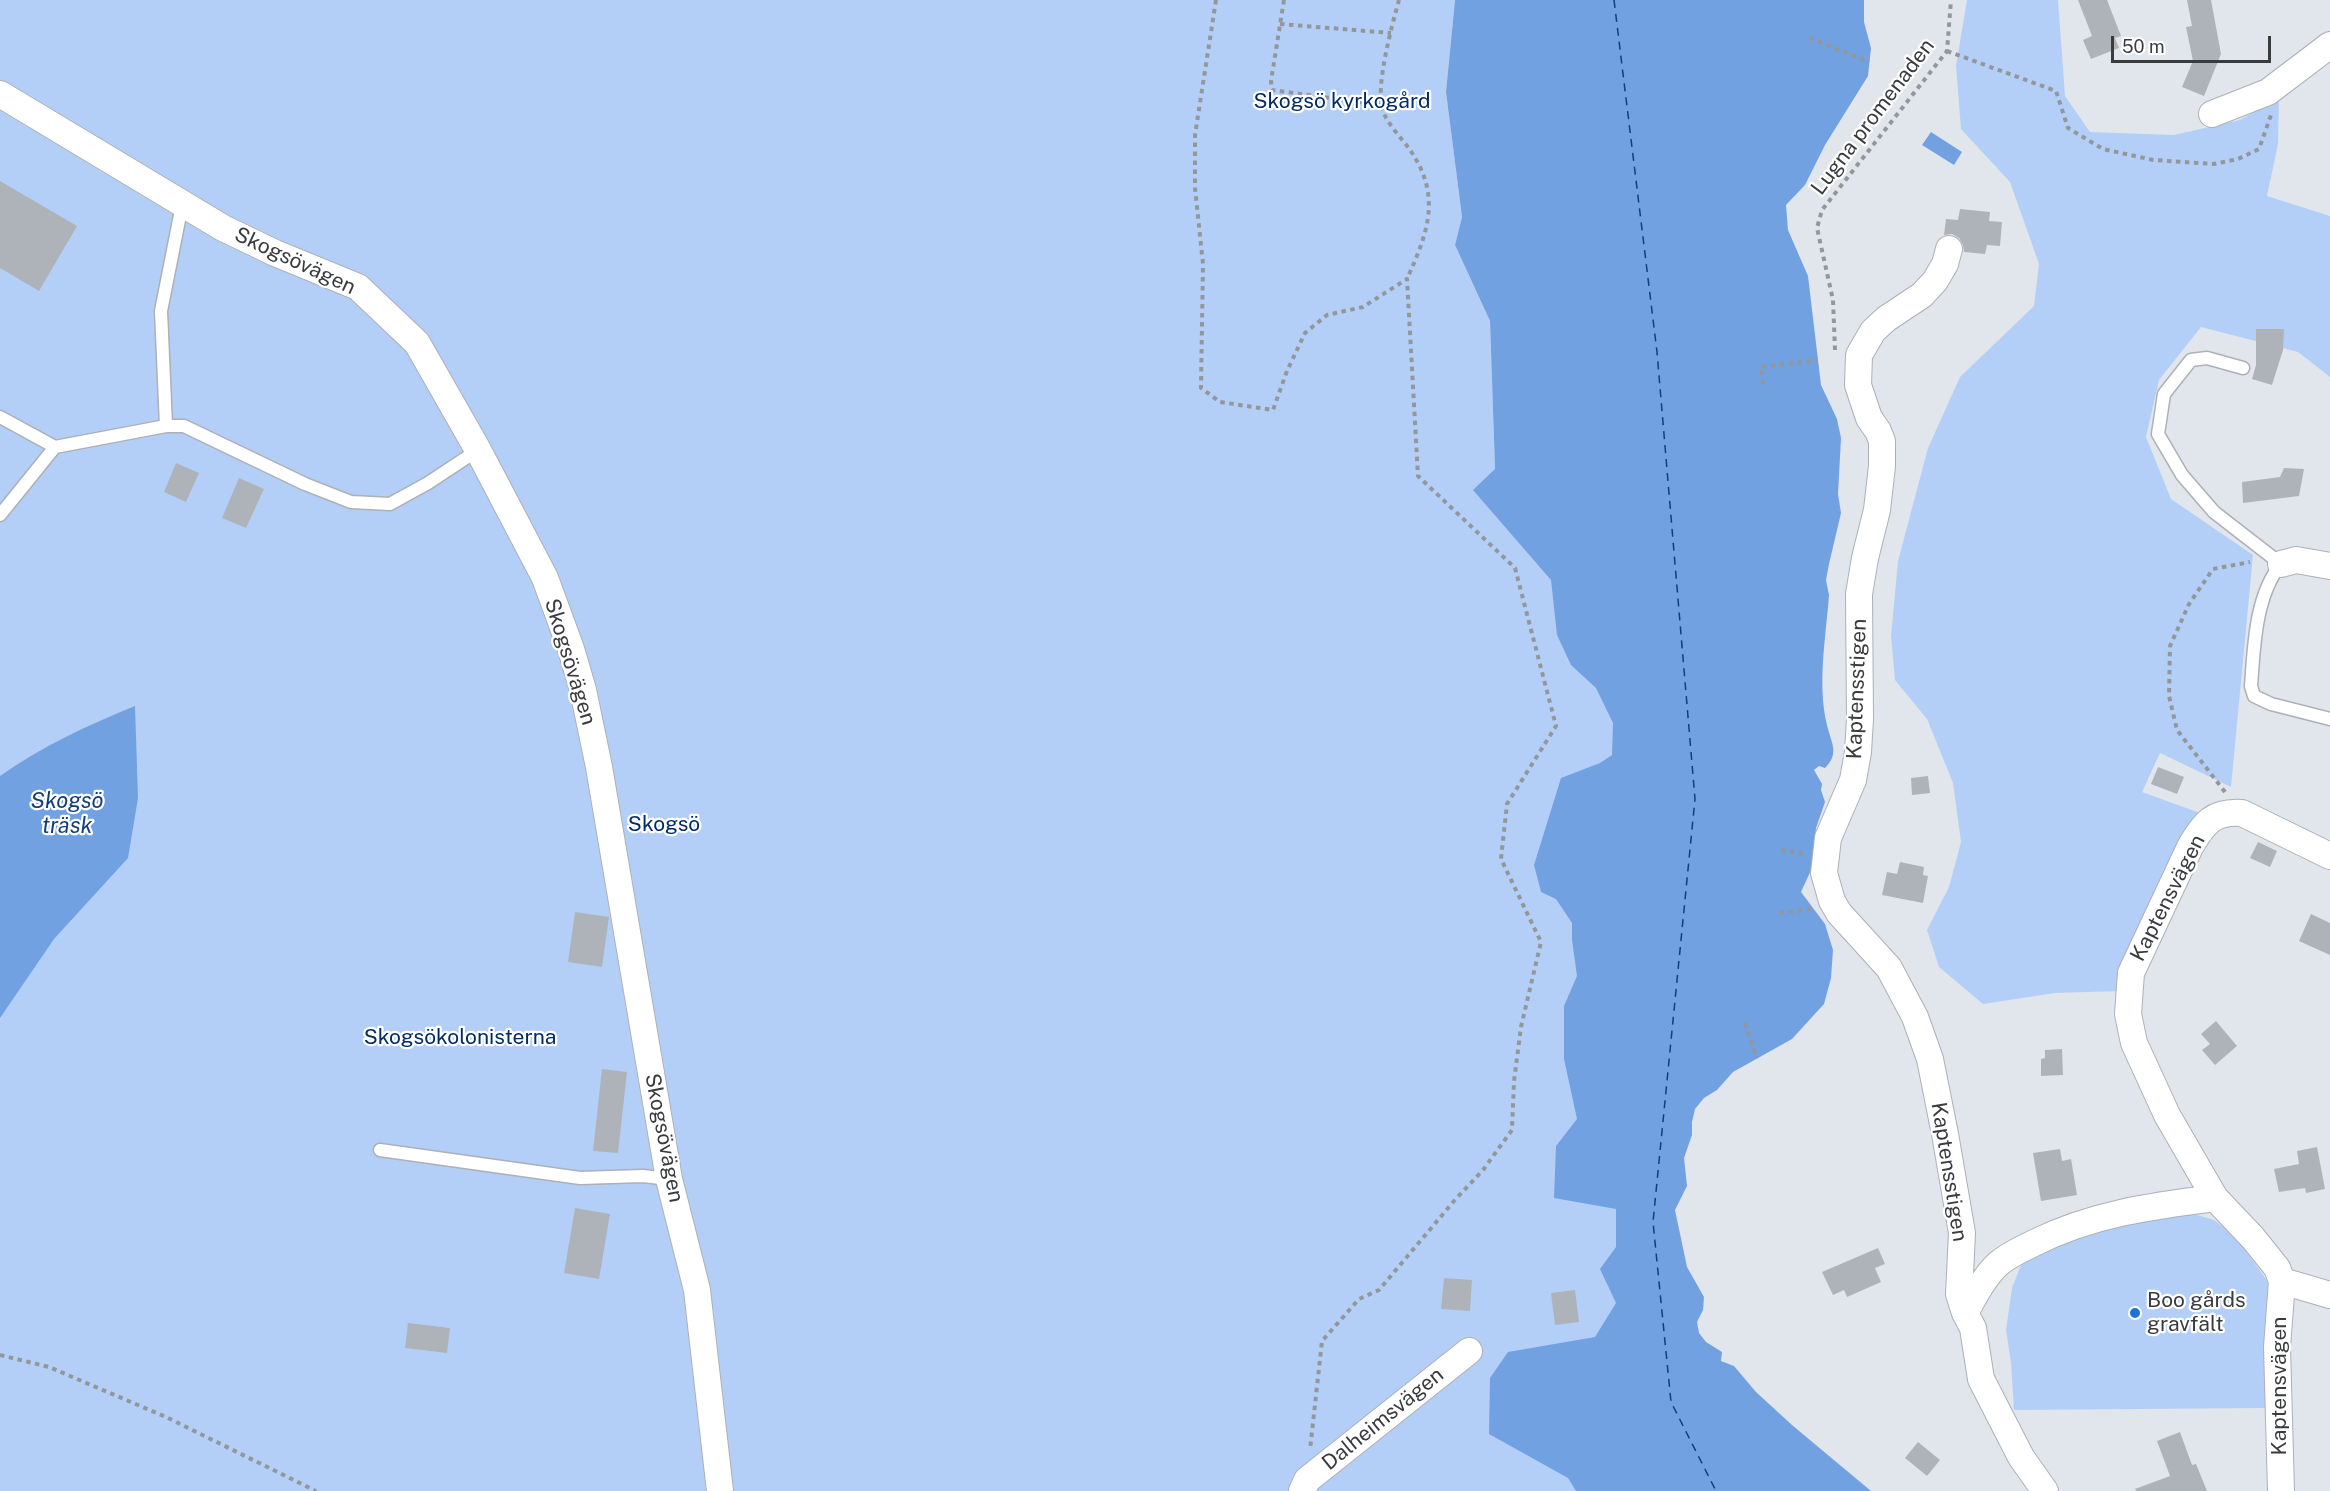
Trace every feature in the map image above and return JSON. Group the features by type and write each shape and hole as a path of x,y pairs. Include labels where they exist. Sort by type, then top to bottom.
{"street":[{"path":"2212,114 2268,92 2330,45"},
{"name":"Skogsövägen","path":"0,94 223,228 275,253 358,287 417,343 478,450 544,578 571,649 583,690 599,767 669,1179 698,1290 720,1491"},
{"name":"Kaptensstigen","path":"1949,249 1945,264 1935,281 1922,295 1872,331 1859,355 1858,385 1869,418 1882,441 1882,466 1877,510 1859,594 1858,752 1853,780 1828,838 1824,873 1832,901 1839,914 1889,968 1915,1017 1930,1059 1962,1233 1959,1294 1973,1328 1982,1379 2021,1457 2045,1491"},
{"path":"2281,564 2296,560 2330,566"},
{"name":"Kaptensvägen","path":"2242,813 2226,812 2216,816 2198,834 2138,957 2130,980 2128,1014 2134,1043 2167,1115 2190,1158 2215,1198 2253,1238 2277,1268 2282,1281 2277,1347 2281,1491"},
{"path":"2242,813 2330,856"},
{"path":"1965,1313 1998,1264 2015,1252 2048,1236 2089,1221 2142,1207 2215,1198"},
{"name":"Kaptensvägen","path":"2282,1281 2330,1295"},
{"name":"Dalheimsvägen","path":"1304,1486 1469,1350"}],"lane":[{"path":"166,426 161,311 182,204"},
{"path":"2243,368 2207,358 2191,360 2164,394 2158,434 2182,475 2214,512 2281,564 2271,580 2260,613 2250,686 2254,696 2271,704 2330,719"},
{"path":"0,417 55,447 166,426 184,426 305,484 351,502 390,504 428,483 478,450"},
{"path":"0,515 55,447"},
{"path":"380,1150 580,1178 643,1176 669,1179"}],"path":[{"path":"1216,0 1195,135 1196,188 1203,264 1201,388 1220,402 1273,410 1287,371 1305,333 1327,315 1364,307 1407,279"},
{"path":"1284,0 1271,81 1272,90 1382,105"},
{"path":"1304,1486 1322,1341 1359,1299 1379,1290 1483,1170 1512,1130 1514,1081 1521,1027 1541,942 1501,859 1507,804 1556,726 1515,568 1418,476 1407,279 1425,239 1429,190 1422,169 1382,110 1380,93 1399,0"},
{"name":"Lugna promenaden","path":"1836,360 1833,300 1817,228 1822,210 1947,51 1951,0"},
{"path":"1280,24 1391,33"},
{"path":"1810,38 1869,62"},
{"path":"1947,51 2056,91 2068,128 2103,149 2153,160 2214,164 2238,159 2259,149 2266,125 2288,78"},
{"path":"1762,384 1761,367 1817,360"},
{"path":"2242,813 2177,730 2169,696 2170,646 2189,604 2213,569 2249,562 2281,564"},
{"path":"1781,849 1813,856"},
{"path":"1780,913 1813,909"},
{"path":"1745,1023 1757,1058"},
{"path":"0,1355 49,1367 134,1403 316,1491"}],"green space":[{"name":"Skogsö","path":"0,0 1455,0 1446,92 1462,217 1455,245 1490,321 1495,469 1664,449 1648,1050 1696,1491 0,1491"},
{"path":"1967,0 2058,0 2065,96 2090,132 2174,135 2240,120 2279,97 2278,144 2267,196 2330,216 2330,377 2298,352 2201,327 2159,380 2146,437 2171,499 2253,555 2231,787 2160,753 2142,792 2200,813 2121,991 2055,993 1983,1004 1939,967 1927,930 1949,887 1961,842 1953,783 1927,719 1895,680 1891,636 1898,561 1928,448 1960,377 2034,306 2039,264 2010,182 1961,129 1956,66"},
{"path":"2190,1213 2214,1220 2235,1236 2266,1279 2274,1300 2268,1408 2014,1410 2006,1330 2012,1288 2023,1260 2063,1240 2127,1220"}],"water":[{"path":"1455,0 1864,0 1864,22 1871,48 1868,76 1825,145 1805,185 1786,205 1788,230 1808,276 1821,385 1837,419 1841,438 1838,494 1841,513 1826,580 1829,595 1822,677 1824,709 1833,753 1830,763 1825,768 1819,766 1814,770 1822,784 1821,790 1825,802 1816,828 1812,868 1801,892 1825,924 1833,950 1831,978 1824,1004 1792,1039 1733,1072 1695,1109 1692,1135 1684,1158 1687,1186 1675,1210 1687,1267 1704,1297 1703,1310 1697,1322 1699,1333 1706,1342 1722,1352 1721,1361 1734,1366 1756,1392 1792,1425 1871,1491 1576,1491 1568,1478 1489,1434 1490,1378 1508,1352 1595,1337 1616,1303 1600,1269 1616,1247 1616,1209 1554,1198 1556,1146 1577,1119 1564,1059 1564,1006 1577,976 1572,923 1556,899 1541,892 1534,865 1561,778 1600,763 1612,755 1613,723 1596,688 1571,665 1557,635 1551,580 1473,490 1495,469 1490,321 1455,245 1462,217 1446,92"},
{"path":"1931,132 1962,152 1954,165 1922,145"},
{"name":"Skogsö träsk","path":"135,706 138,798 128,858 54,939 0,1018 0,776 65,737"}],"building":[{"path":"2078,0 2107,0 2121,36 2115,38 2119,48 2091,59 2083,40 2092,36"},
{"path":"2187,0 2211,0 2221,54 2204,96 2182,87 2193,61 2186,27 2192,26"},
{"path":"0,181 77,226 39,291 0,268"},
{"path":"1960,209 1990,212 1989,221 2002,222 2000,246 1987,245 1985,254 1964,252 1959,238 1952,234 1944,235 1946,219 1958,220"},
{"path":"2256,329 2284,329 2283,350 2272,385 2252,379 2256,365"},
{"path":"176,463 199,473 186,502 164,492"},
{"path":"2284,468 2304,469 2299,496 2243,503 2242,482 2280,477"},
{"path":"239,478 264,489 246,528 222,518"},
{"path":"2158,767 2184,777 2177,794 2151,784"},
{"path":"1928,776 1930,793 1912,795 1911,778"},
{"path":"2258,842 2277,851 2270,867 2250,858"},
{"path":"1900,862 1924,867 1923,875 1928,876 1923,903 1882,895 1887,872 1897,874"},
{"path":"575,912 609,917 602,967 568,962"},
{"path":"2311,914 2330,923 2330,955 2299,941"},
{"path":"2216,1021 2237,1046 2215,1065 2202,1050 2210,1044 2201,1034"},
{"path":"2062,1049 2063,1075 2041,1076 2041,1059 2045,1058 2045,1050"},
{"path":"602,1069 627,1072 618,1153 593,1151"},
{"path":"2317,1147 2325,1189 2306,1193 2305,1188 2279,1192 2274,1169 2299,1164 2297,1151"},
{"path":"2060,1149 2062,1161 2071,1159 2077,1195 2041,1201 2033,1153"},
{"path":"575,1208 610,1214 599,1279 564,1273"},
{"path":"1878,1248 1885,1264 1875,1268 1881,1282 1847,1297 1844,1290 1833,1295 1822,1272"},
{"path":"1444,1278 1472,1280 1470,1311 1441,1309"},
{"path":"1575,1290 1579,1322 1555,1325 1551,1293"},
{"path":"408,1323 450,1328 447,1353 405,1348"},
{"path":"2180,1432 2192,1465 2196,1464 2207,1491 2136,1491 2135,1489 2170,1476 2157,1441"},
{"path":"1918,1442 1940,1460 1927,1476 1905,1458"}],"ferry route":[{"path":"1614,0 1657,352 1695,799 1653,1222 1671,1402 1716,1491"}],"place":[{"name":"Boo gårds gravfält","path":"2135,1313"}],"park label":[{"name":"Skogsö kyrkogård","path":"1342,102"},
{"name":"Skogsökolonisterna","path":"460,1038"}]}
